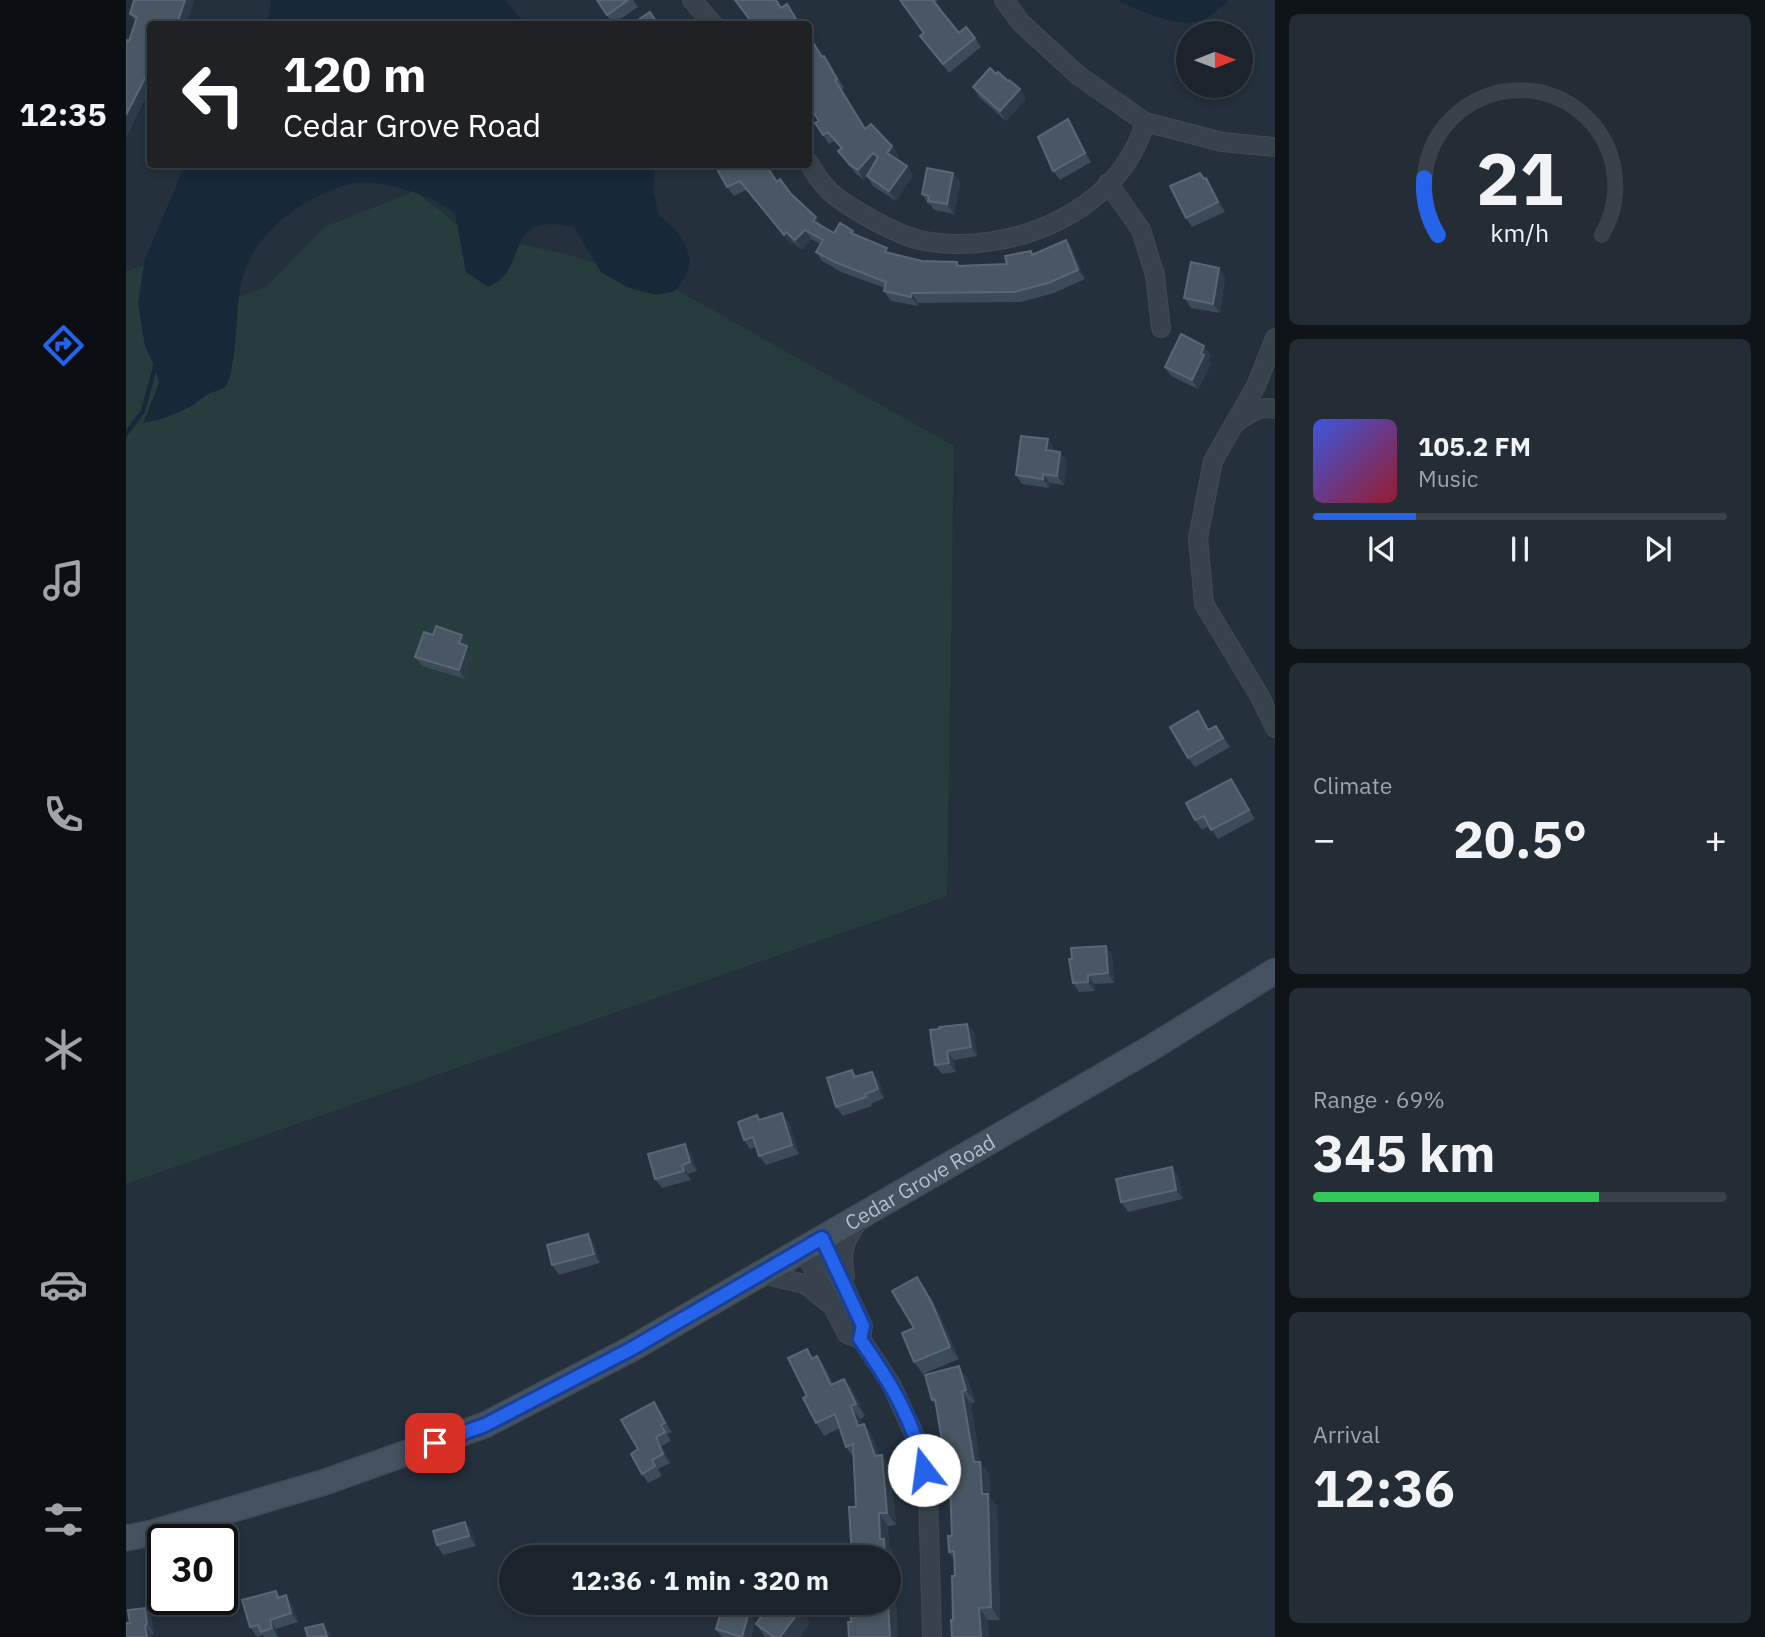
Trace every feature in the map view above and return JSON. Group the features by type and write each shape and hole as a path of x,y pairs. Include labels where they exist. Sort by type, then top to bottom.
{"main road":[{"name":"Cedar Grove Road","path":"126,1538 325,1482 485,1425 631,1349 1151,1048 1275,971"}],"street":[{"path":"692,0 710,21"},
{"path":"1004,0 1021,23 1079,76 1145,122 1222,142 1275,147"},
{"path":"812,168 824,186 861,214 918,240 979,244 1027,235 1082,207 1121,172 1139,144 1145,122"},
{"path":"1108,183 1141,229 1155,275 1161,328"},
{"path":"1275,338 1256,386 1213,461 1198,538 1205,604 1259,695 1275,728"},
{"path":"1235,423 1250,412 1269,407 1275,409"},
{"path":"849,1296 843,1251 845,1241 862,1215"},
{"path":"813,1244 849,1296 863,1326 860,1339"},
{"path":"813,1244 832,1305 847,1334 860,1339 891,1384 920,1447 928,1493 932,1637"},
{"path":"761,1274 805,1284 832,1305"}],"green space":[{"path":"415,191 466,232 566,254 668,285 954,446 947,896 126,1184 126,271 150,264 202,312 267,286 324,227"}],"water":[{"path":"271,0 505,0 522,21 268,21"},
{"path":"1118,0 1228,0 1216,12 1197,21 1171,21"},
{"path":"184,168 655,168 653,189 659,216 682,240 689,255 689,263 687,272 675,291 656,295 627,287 601,272 574,227 551,224 536,227 526,234 510,267 488,287 466,272 455,213 433,200 405,190 376,183 350,184 314,198 298,208 282,219 256,248 241,283 232,368 225,387 175,414 143,423 159,383 145,346 138,303 145,259"}],"building":[{"path":"134,0 185,0 178,21 147,21 147,76 126,115 126,42 129,41 137,17 130,14"},
{"path":"597,0 628,0 607,15"},
{"path":"735,0 776,0 781,8 787,4 797,21 751,21"},
{"path":"900,0 935,0 933,1 959,33 966,27 975,38 943,64 920,36 924,33"},
{"path":"650,12 656,21 636,21"},
{"path":"812,41 822,57 824,56 837,79 835,80 865,129 871,124 892,146 887,153 907,166 889,191 867,176 878,157 873,153 858,170 838,151 842,148 828,132 823,135 815,123 819,121 812,110"},
{"path":"990,68 1020,89 1000,111 973,87"},
{"path":"1068,119 1085,153 1053,171 1038,137"},
{"path":"718,168 768,168 777,182 780,179 791,194 816,217 813,221 834,233 840,223 853,231 851,233 887,248 885,252 922,261 957,262 957,266 1007,264 1005,256 1031,251 1032,255 1066,240 1078,270 1048,283 1014,292 912,293 911,297 884,291 886,282 816,252 823,240 805,230 795,240 786,232 784,235 740,181 727,187"},
{"path":"927,168 953,173 947,204 928,201 929,196 922,194"},
{"path":"1200,173 1206,178 1218,202 1186,218 1170,186"},
{"path":"1191,262 1219,268 1213,304 1184,298"},
{"path":"1181,334 1204,346 1201,353 1204,355 1192,380 1165,367"},
{"path":"1021,436 1048,439 1046,450 1060,452 1057,476 1043,474 1043,479 1016,475"},
{"path":"436,626 462,635 459,643 467,646 459,670 415,657 424,632 433,635"},
{"path":"1198,711 1208,730 1216,726 1223,738 1188,758 1170,727"},
{"path":"1231,779 1249,810 1211,830 1204,816 1195,820 1186,803"},
{"path":"1106,946 1108,973 1088,975 1088,982 1073,983 1069,959 1072,959 1071,948"},
{"path":"967,1024 971,1047 947,1051 949,1063 935,1065 930,1030"},
{"path":"852,1070 854,1077 872,1072 878,1089 865,1094 866,1097 836,1107 827,1078"},
{"path":"782,1113 792,1145 759,1156 753,1137 744,1140 738,1122 757,1115 759,1120"},
{"path":"685,1144 690,1162 682,1165 684,1171 655,1179 648,1154"},
{"path":"1172,1167 1176,1190 1121,1202 1116,1179"},
{"path":"588,1234 594,1254 552,1265 547,1245"},
{"path":"917,1277 932,1303 950,1347 914,1362 902,1333 914,1328 892,1291"},
{"path":"807,1349 812,1359 817,1356 831,1385 844,1379 856,1404 851,1406 858,1426 864,1424 875,1456 882,1455 887,1513 879,1513 880,1539 884,1539 884,1545 851,1545 849,1507 856,1507 853,1444 846,1447 835,1414 816,1423 803,1398 807,1396 788,1358"},
{"path":"959,1366 966,1390 962,1391 974,1462 980,1462 982,1494 988,1494 991,1607 979,1608 981,1637 952,1637 952,1576 955,1576 954,1551 949,1552 948,1536 952,1536 950,1485 946,1485 944,1441 935,1399 932,1400 925,1375"},
{"path":"654,1402 665,1423 661,1425 665,1432 656,1437 663,1454 652,1460 655,1466 642,1474 631,1454 638,1449 621,1420"},
{"path":"465,1522 469,1536 437,1545 433,1531"},
{"path":"276,1591 278,1598 286,1595 291,1613 270,1620 272,1628 261,1632 258,1625 250,1627 242,1600"},
{"path":"145,1608 147,1637 126,1637 126,1623 130,1623 128,1610"},
{"path":"720,1615 748,1615 742,1637 716,1629"},
{"path":"762,1615 796,1615 780,1637 774,1637 756,1624"},
{"path":"851,1615 889,1615 890,1637 849,1637 848,1622 851,1622"},
{"path":"323,1624 327,1636 308,1637 305,1628"}],"waterway":[{"path":"126,434 143,411 155,367"}],"route":[{"path":"435,1443 485,1425 631,1349 822,1238 863,1326 860,1339 891,1384 920,1447 924,1470"}]}
